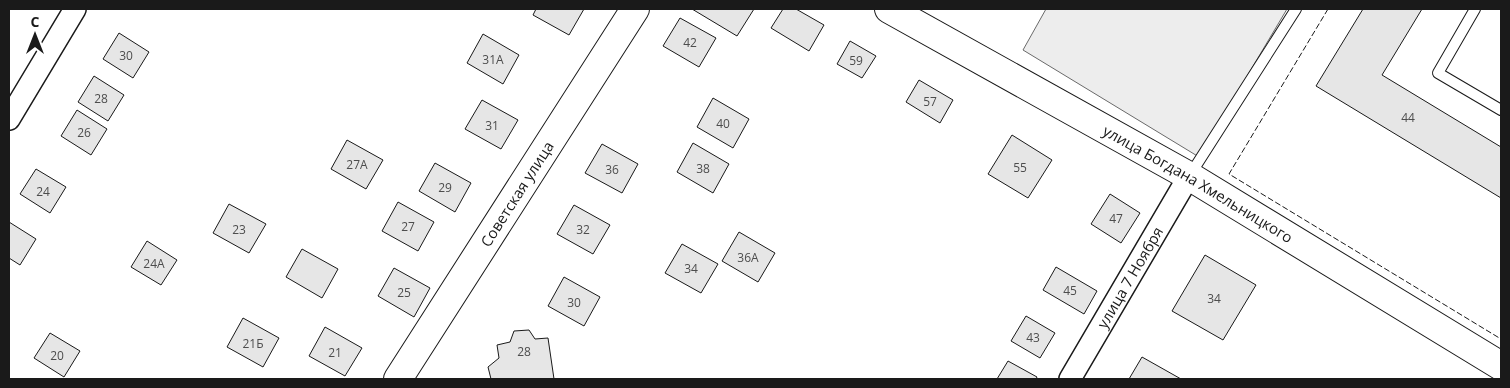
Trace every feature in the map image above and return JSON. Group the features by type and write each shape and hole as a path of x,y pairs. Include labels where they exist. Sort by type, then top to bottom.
{"street":[{"path":"9,120 75,9"},
{"name":"Советская улица","path":"398,379 635,9"},
{"name":"улица Богдана Хмельницкого","path":"889,9 1189,176 1501,366"},
{"name":"улица 7 Ноября","path":"1070,379 1189,176"}],"lane":[{"path":"1189,176 1296,9"},
{"path":"1475,9 1438,73 1501,110"}],"shaded area":[{"path":"1046,9 1287,9 1199,157 1023,50"}],"building":[{"path":"536,9 584,9 569,35 533,15"},
{"path":"692,9 754,9 737,36"},
{"path":"783,9 796,9 824,25 809,51 771,28"},
{"path":"1363,9 1422,9 1382,75 1501,147 1501,198 1316,86"},
{"path":"680,18 716,38 699,67 663,46"},
{"path":"119,33 149,52 133,78 103,59"},
{"path":"483,34 519,55 503,84 467,63"},
{"path":"850,41 876,56 862,78 837,64"},
{"path":"94,76 124,95 108,121 78,102"},
{"path":"919,80 953,100 940,123 906,102"},
{"path":"713,98 749,119 733,148 697,127"},
{"path":"482,100 518,120 501,149 465,129"},
{"path":"77,110 107,129 91,155 61,136"},
{"path":"1012,135 1052,160 1028,198 988,174"},
{"path":"347,140 383,160 366,189 331,169"},
{"path":"693,143 729,164 713,193 677,172"},
{"path":"602,144 638,164 622,193 585,173"},
{"path":"435,163 471,183 455,212 419,191"},
{"path":"36,169 66,187 50,213 20,194"},
{"path":"1110,194 1140,213 1121,243 1091,224"},
{"path":"398,202 434,222 418,251 382,231"},
{"path":"229,204 266,224 249,253 213,233"},
{"path":"574,205 610,225 593,254 557,234"},
{"path":"9,222 36,239 20,265 9,258"},
{"path":"739,232 775,253 758,282 722,261"},
{"path":"147,241 177,260 161,285 131,267"},
{"path":"682,244 718,264 701,293 665,273"},
{"path":"302,249 338,269 322,298 286,277"},
{"path":"1205,255 1256,285 1223,340 1172,311"},
{"path":"1056,267 1097,291 1084,314 1043,290"},
{"path":"394,268 430,288 414,317 378,296"},
{"path":"564,277 600,297 584,326 548,306"},
{"path":"1026,316 1055,333 1040,358 1011,341"},
{"path":"243,318 279,338 263,367 227,347"},
{"path":"325,327 362,348 345,376 309,356"},
{"path":"529,330 535,339 548,338 554,379 491,379 488,367 499,358 497,345 510,342 514,331"},
{"path":"50,333 80,351 64,377 34,358"},
{"path":"1142,357 1181,379 1129,379"},
{"path":"1008,361 1037,377 1036,379 997,379"}],"fence":[{"path":"1328,9 1229,174 1501,339"}]}
